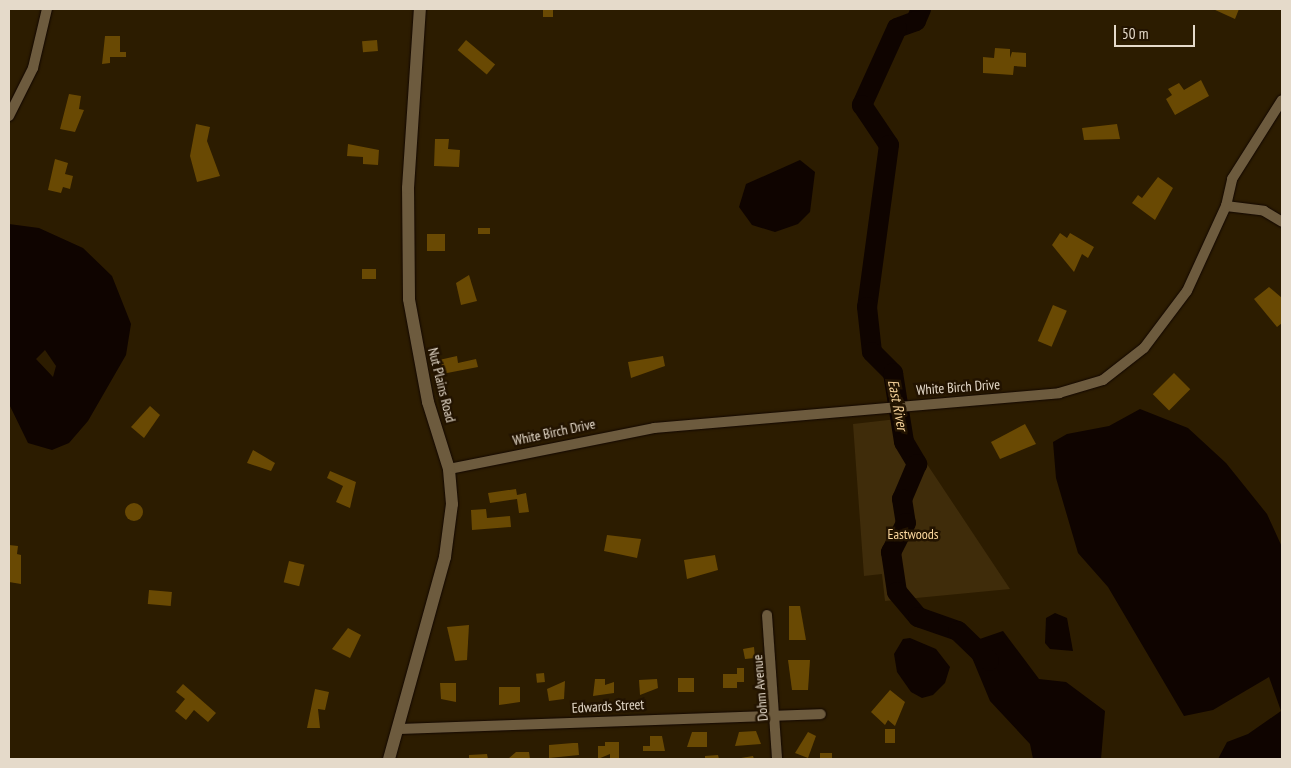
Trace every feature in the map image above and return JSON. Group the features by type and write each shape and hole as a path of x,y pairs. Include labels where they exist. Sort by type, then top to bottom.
{"street":[{"path":"9,116 33,68 47,9"},
{"name":"Nut Plains Road","path":"389,759 449,540 449,469 428,402 409,299 408,188 420,9"},
{"name":"White Birch Drive","path":"449,469 613,433 879,407 1059,394 1103,380 1144,348 1187,290 1226,206 1232,179 1248,148 1282,100"},
{"path":"1226,206 1264,210 1282,222"},
{"name":"Dohm Avenue","path":"767,615 777,712 777,759"},
{"name":"Edwards Street","path":"397,729 777,712 821,714"}],"green space":[{"name":"Eastwoods","path":"897,419 1010,589 885,601 882,574 864,576 853,424"}],"shaded area":[{"path":"800,160 815,172 810,212 798,224 775,232 752,225 739,207 746,184"},
{"path":"9,224 39,228 83,248 112,276 131,324 126,355 88,421 69,443 52,450 28,443 9,404","holes":["45,350 56,366 53,377 36,359"]},
{"path":"1140,409 1188,428 1226,463 1267,514 1282,547 1282,759 1218,759 1227,742 1248,734 1281,711 1269,677 1213,710 1184,716 1108,587 1078,553 1056,478 1053,442 1067,434 1109,426"},
{"path":"1055,613 1067,618 1073,651 1050,649 1045,643 1046,618"},
{"path":"1003,631 1039,679 1066,682 1105,711 1101,759 1033,759 1030,744 990,701 968,648 971,642"},
{"path":"910,638 936,649 950,667 945,683 933,695 922,698 911,692 897,672 894,654 903,639"}],"building":[{"path":"543,9 553,9 553,17 543,17"},
{"path":"1213,9 1239,9 1235,19"},
{"path":"105,36 120,36 120,52 126,52 126,57 110,57 110,63 102,64"},
{"path":"377,40 378,51 363,52 362,41"},
{"path":"466,40 495,64 487,74 458,50"},
{"path":"995,48 1010,49 1010,58 1012,52 1026,53 1026,67 1014,66 1013,75 983,73 983,57 994,58"},
{"path":"1201,80 1209,96 1175,115 1166,99 1172,95 1168,89 1179,83 1184,90"},
{"path":"69,94 81,96 79,109 84,110 75,132 60,129"},
{"path":"196,124 210,127 207,141 220,176 197,182 190,156"},
{"path":"1117,124 1120,139 1084,140 1082,128"},
{"path":"435,139 449,139 448,149 460,150 459,167 434,166"},
{"path":"348,144 379,150 378,165 363,164 363,157 347,156"},
{"path":"55,159 68,163 65,174 73,176 70,189 63,187 61,193 48,190"},
{"path":"1158,177 1173,188 1155,220 1132,203 1138,195 1142,198"},
{"path":"478,228 490,228 490,234 478,234"},
{"path":"1060,233 1067,238 1070,233 1094,247 1088,258 1082,254 1074,272 1052,245"},
{"path":"427,234 445,234 445,251 427,251"},
{"path":"362,269 376,269 376,279 362,279"},
{"path":"469,275 477,301 461,305 456,283"},
{"path":"1269,287 1282,298 1282,323 1277,327 1254,299"},
{"path":"1053,305 1067,311 1052,347 1038,341"},
{"path":"457,356 458,363 476,359 478,367 442,374 439,360"},
{"path":"663,356 665,366 631,378 628,362"},
{"path":"1174,373 1190,389 1169,410 1153,394"},
{"path":"150,406 160,415 144,438 131,427"},
{"path":"1025,424 1036,444 1000,459 991,442"},
{"path":"253,450 275,463 271,471 247,463"},
{"path":"330,471 356,482 350,508 336,502 343,486 327,478"},
{"path":"516,489 517,495 526,493 529,512 519,513 517,499 490,503 488,493"},
{"path":"130,503 138,503 143,508 141,519 130,521 125,516 125,508"},
{"path":"486,509 487,518 510,516 511,527 472,530 471,510"},
{"path":"607,535 641,539 637,558 604,551"},
{"path":"9,545 18,546 17,554 21,555 21,584 9,582"},
{"path":"715,555 718,570 687,579 684,560"},
{"path":"289,561 305,565 299,586 284,582"},
{"path":"149,590 172,592 171,606 148,604"},
{"path":"789,606 800,606 806,640 789,640"},
{"path":"469,625 467,660 455,661 447,627"},
{"path":"348,628 361,635 350,658 332,649"},
{"path":"754,647 755,658 745,659 743,649"},
{"path":"788,660 810,660 808,690 792,690"},
{"path":"737,668 744,668 744,682 737,682 737,688 723,688 723,674 737,674"},
{"path":"544,673 545,682 537,683 536,674"},
{"path":"678,678 694,678 694,692 678,692"},
{"path":"595,679 605,679 605,685 614,682 614,693 593,696"},
{"path":"657,679 658,688 640,695 639,680"},
{"path":"565,681 564,699 549,701 547,689"},
{"path":"440,683 456,683 456,702 441,699"},
{"path":"183,684 216,713 208,722 194,710 186,720 175,711 185,699 176,692"},
{"path":"499,687 520,687 520,702 499,705"},
{"path":"315,689 329,692 325,710 318,709 320,728 307,728"},
{"path":"890,690 905,702 895,726 888,720 885,725 871,712"},
{"path":"885,729 895,729 895,743 885,743"},
{"path":"756,731 761,744 735,746 739,732"},
{"path":"692,732 707,732 707,747 687,747"},
{"path":"808,732 816,736 808,758 795,753"},
{"path":"650,736 662,736 665,751 643,751 643,746 650,746"},
{"path":"605,742 619,742 619,759 610,759 610,754 598,759 598,746 605,746"},
{"path":"578,743 579,755 549,758 549,745"},
{"path":"516,752 529,752 530,759 508,759"},
{"path":"820,753 832,753 832,759 820,759"},
{"path":"487,754 488,759 469,759 469,755"},
{"path":"718,755 719,759 705,759 705,756"},
{"path":"753,756 754,759 741,759 741,758"}],"waterway":[{"name":"East River","path":"921,9 916,21 897,28 862,105 889,145 867,307 872,352 893,373 904,442 917,464 902,499 906,523 891,552 897,592 918,617 958,631 989,661"}]}
